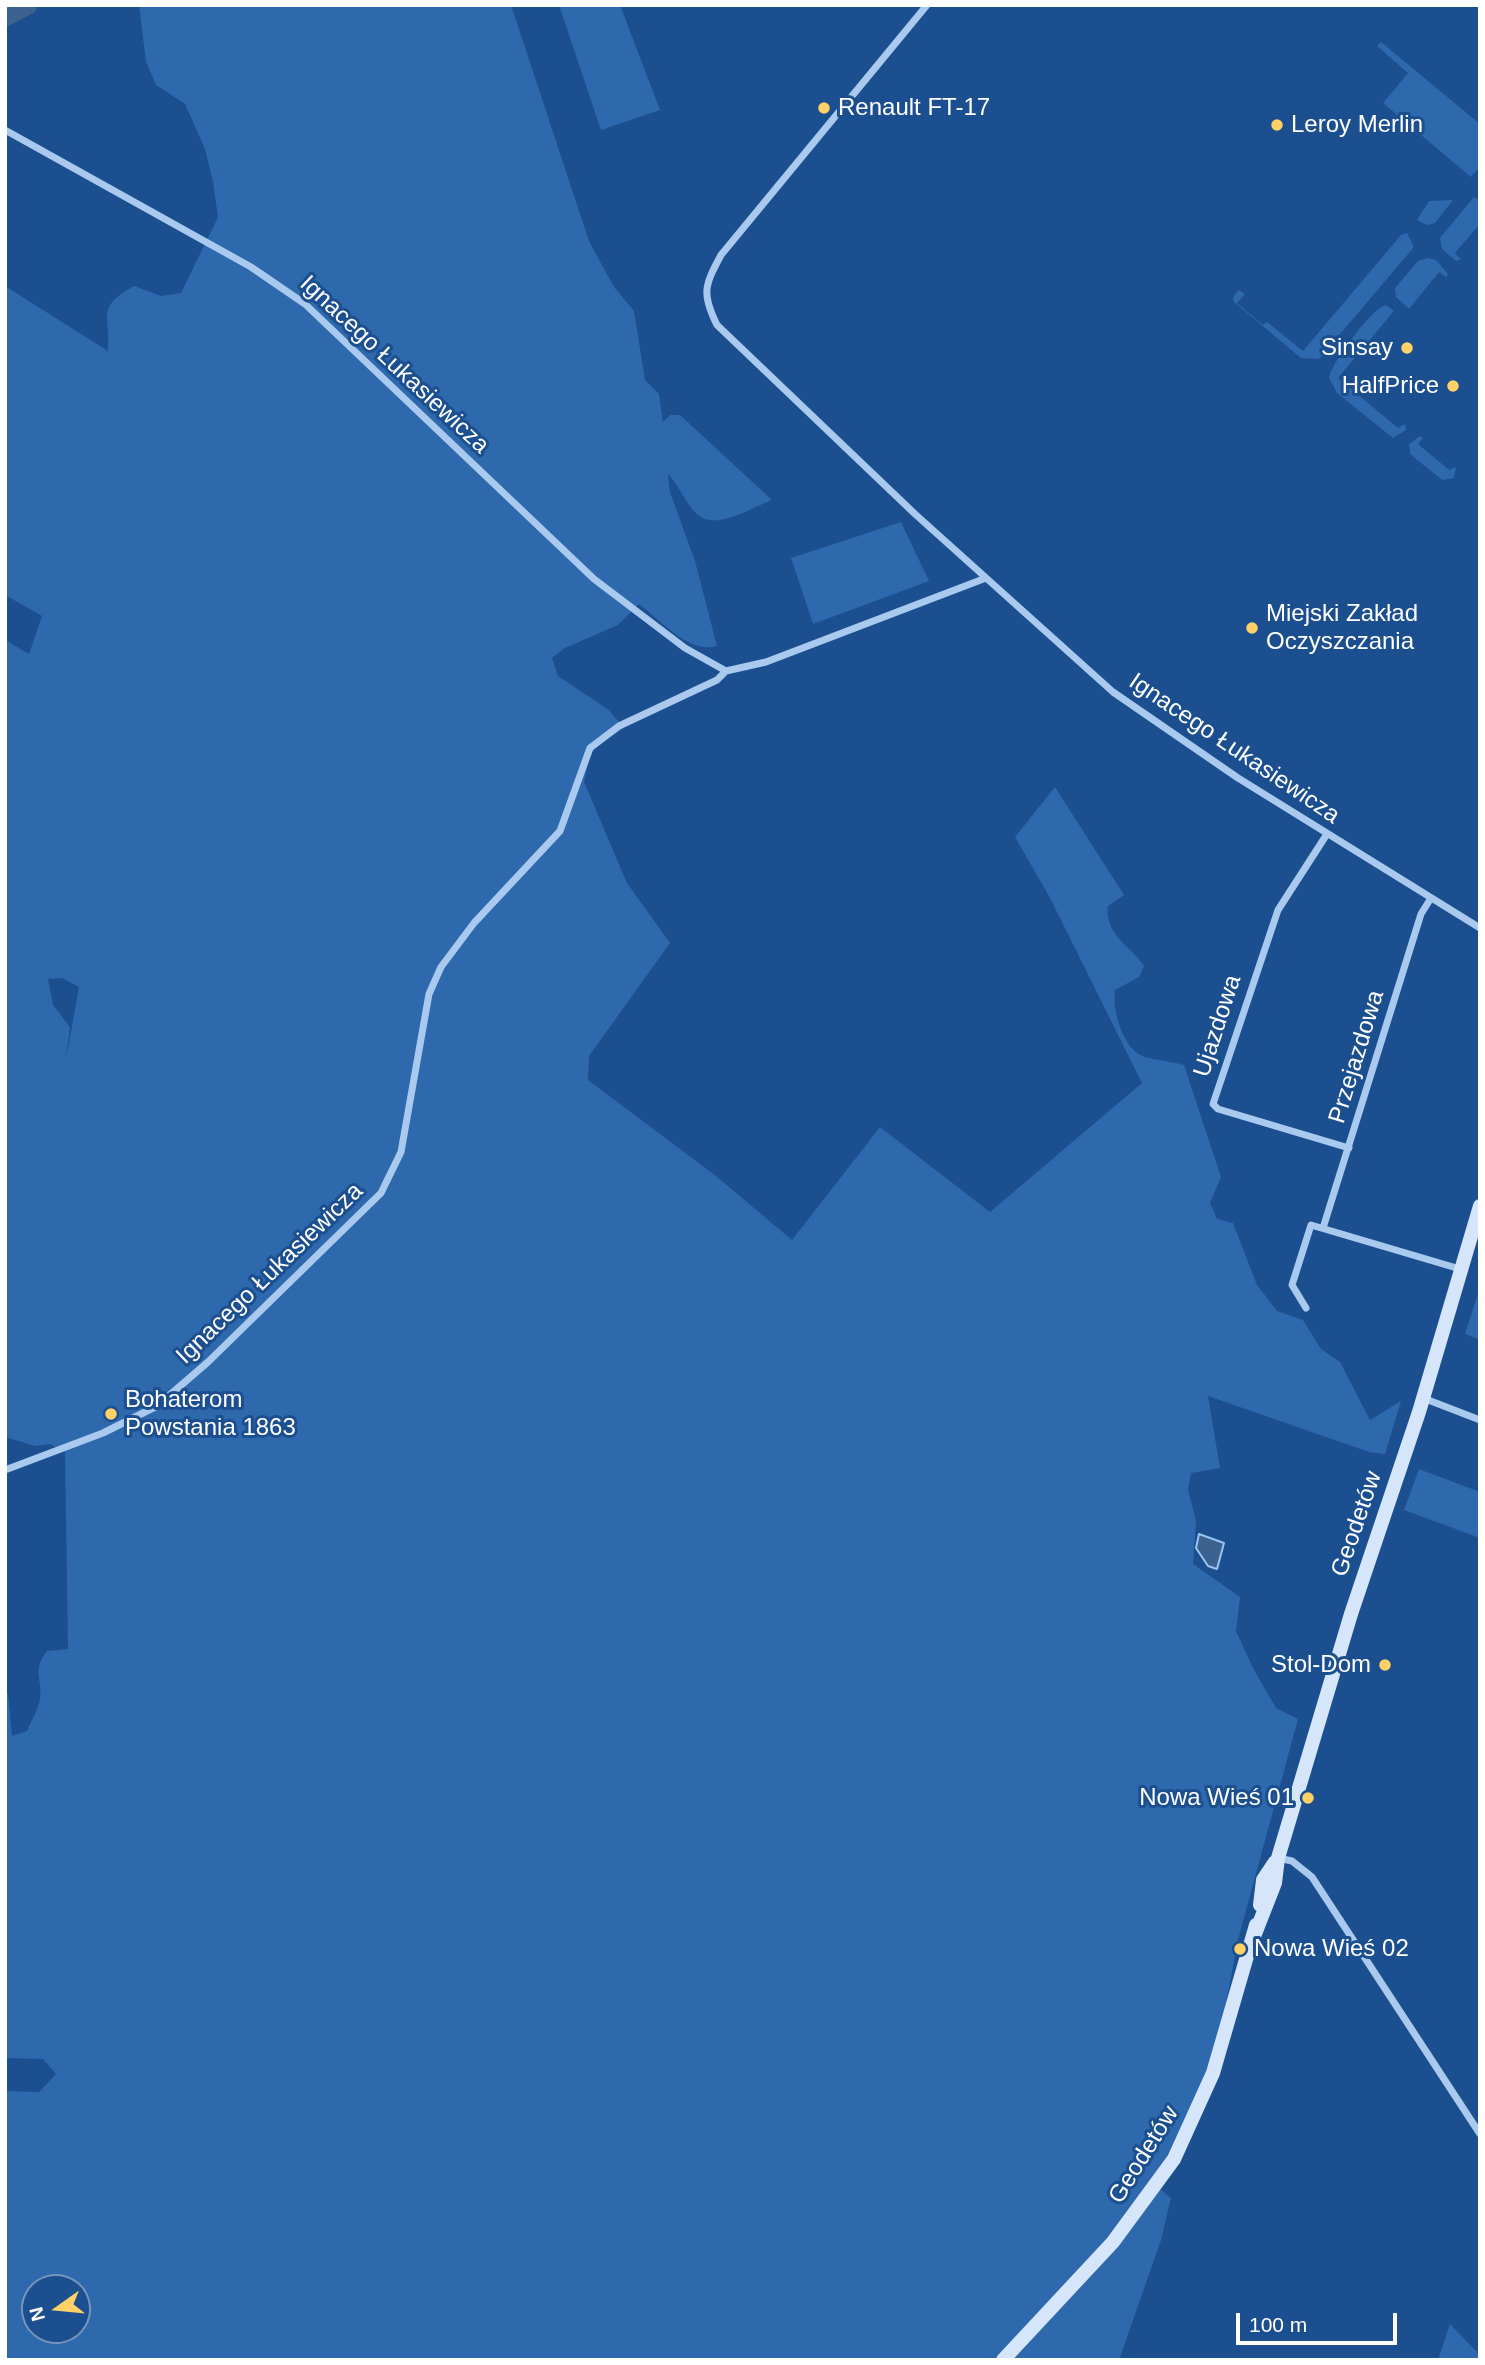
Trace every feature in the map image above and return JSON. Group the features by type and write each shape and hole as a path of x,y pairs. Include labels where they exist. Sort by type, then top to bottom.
{"main road":[{"name":"Geodetów","path":"1003,2360 1113,2242 1174,2159 1213,2073 1255,1934 1275,1883 1278,1858 1351,1614 1423,1398 1480,1206"}],"street":[{"name":"Ignacego Łukasiewicza","path":"927,5 721,254 705,285 708,306 717,325 1058,645 1134,708 1327,834 1480,928"},
{"name":"Ignacego Łukasiewicza","path":"5,130 251,267 305,304 594,579 685,648 726,671"},
{"name":"Ignacego Łukasiewicza","path":"5,1470 103,1433 157,1406 208,1362 381,1193 401,1152 429,993 441,967 474,923 560,831 590,747 619,726 716,680 726,671 766,662 986,578"},
{"name":"Ujazdowa","path":"1327,834 1278,910 1213,1104 1218,1109 1349,1148"},
{"name":"Przejazdowa","path":"1323,1228 1421,914 1430,898"},
{"path":"1306,1308 1292,1285 1311,1225 1460,1269"},
{"path":"1423,1398 1480,1420"},
{"path":"1278,1858 1292,1861 1312,1877 1480,2134"}],"shaded area":[{"path":"139,5 511,5 589,241 614,287 634,311 645,380 659,394 663,422 670,415 680,415 772,500 724,519 706,519 694,511 668,474 670,492 695,561 717,646 707,647 686,641 639,604 618,625 565,648 552,658 558,676 609,710 624,728 597,746 590,755 584,782 627,883 670,943 589,1056 588,1080 716,1176 792,1240 880,1127 990,1212 1142,1083 1049,896 1015,837 1055,787 1124,895 1108,906 1110,924 1119,939 1144,966 1139,977 1115,990 1117,1016 1123,1035 1140,1055 1184,1065 1221,1177 1210,1203 1217,1219 1233,1223 1257,1285 1277,1311 1303,1320 1321,1349 1340,1362 1370,1420 1401,1401 1385,1454 1369,1452 1208,1396 1220,1468 1191,1473 1188,1490 1196,1520 1193,1564 1240,1597 1236,1631 1253,1668 1276,1708 1298,1719 1238,1940 1213,2073 1156,2186 1171,2198 1161,2240 1119,2360 5,2360 5,2091 39,2092 56,2074 43,2059 5,2058 5,1694 8,1694 12,1736 27,1731 40,1699 39,1670 42,1658 47,1651 68,1649 65,1452 50,1444 35,1446 5,1437 5,640 29,654 42,616 5,595 5,286 108,351 108,313 114,300 134,286 161,296 181,293 218,217 205,149 185,104 156,85 146,62","holes":["62,978 79,987 66,1060 70,1027 53,1005 48,979"]},
{"path":"559,5 620,5 660,110 601,130"},
{"path":"1381,42 1480,124 1480,167 1471,177 1383,103 1408,73 1377,46"},
{"path":"1474,197 1480,201 1480,224 1455,253 1461,259 1456,261 1442,249 1440,238"},
{"path":"1453,200 1435,223 1427,225 1417,220 1429,201"},
{"path":"1407,233 1414,247 1319,359 1301,358 1233,301 1239,290 1245,294 1237,303 1263,325 1267,322 1303,351 1401,235"},
{"path":"1428,258 1436,260 1448,274 1446,277 1439,272 1409,309 1396,297 1395,288 1418,261"},
{"path":"1386,305 1394,311 1338,378 1398,428 1405,424 1406,430 1393,438 1337,393 1329,378 1337,360 1353,337 1371,316"},
{"path":"1420,436 1423,438 1418,444 1449,470 1456,467 1454,478 1442,480 1410,454 1409,444"},
{"path":"901,522 929,581 813,624 791,558"},
{"path":"1480,1287 1480,1340 1465,1334"},
{"path":"1419,1469 1480,1492 1480,1538 1404,1510"},
{"path":"1199,1534 1224,1543 1217,1569 1208,1566 1196,1548"},
{"path":"1450,2324 1480,2355 1480,2360 1438,2360"}],"waterway":[{"path":"5,17 28,5"}],"place":[{"name":"Renault FT-17","path":"824,108"},
{"name":"Leroy Merlin","path":"1277,125"},
{"name":"Sinsay","path":"1407,348"},
{"name":"HalfPrice","path":"1453,386"},
{"name":"Miejski Zakład Oczyszczania","path":"1252,628"},
{"name":"Bohaterom Powstania 1863","path":"111,1414"},
{"name":"Stol-Dom","path":"1385,1665"},
{"name":"Nowa Wieś 01","path":"1308,1798"},
{"name":"Nowa Wieś 02","path":"1240,1949"}]}
